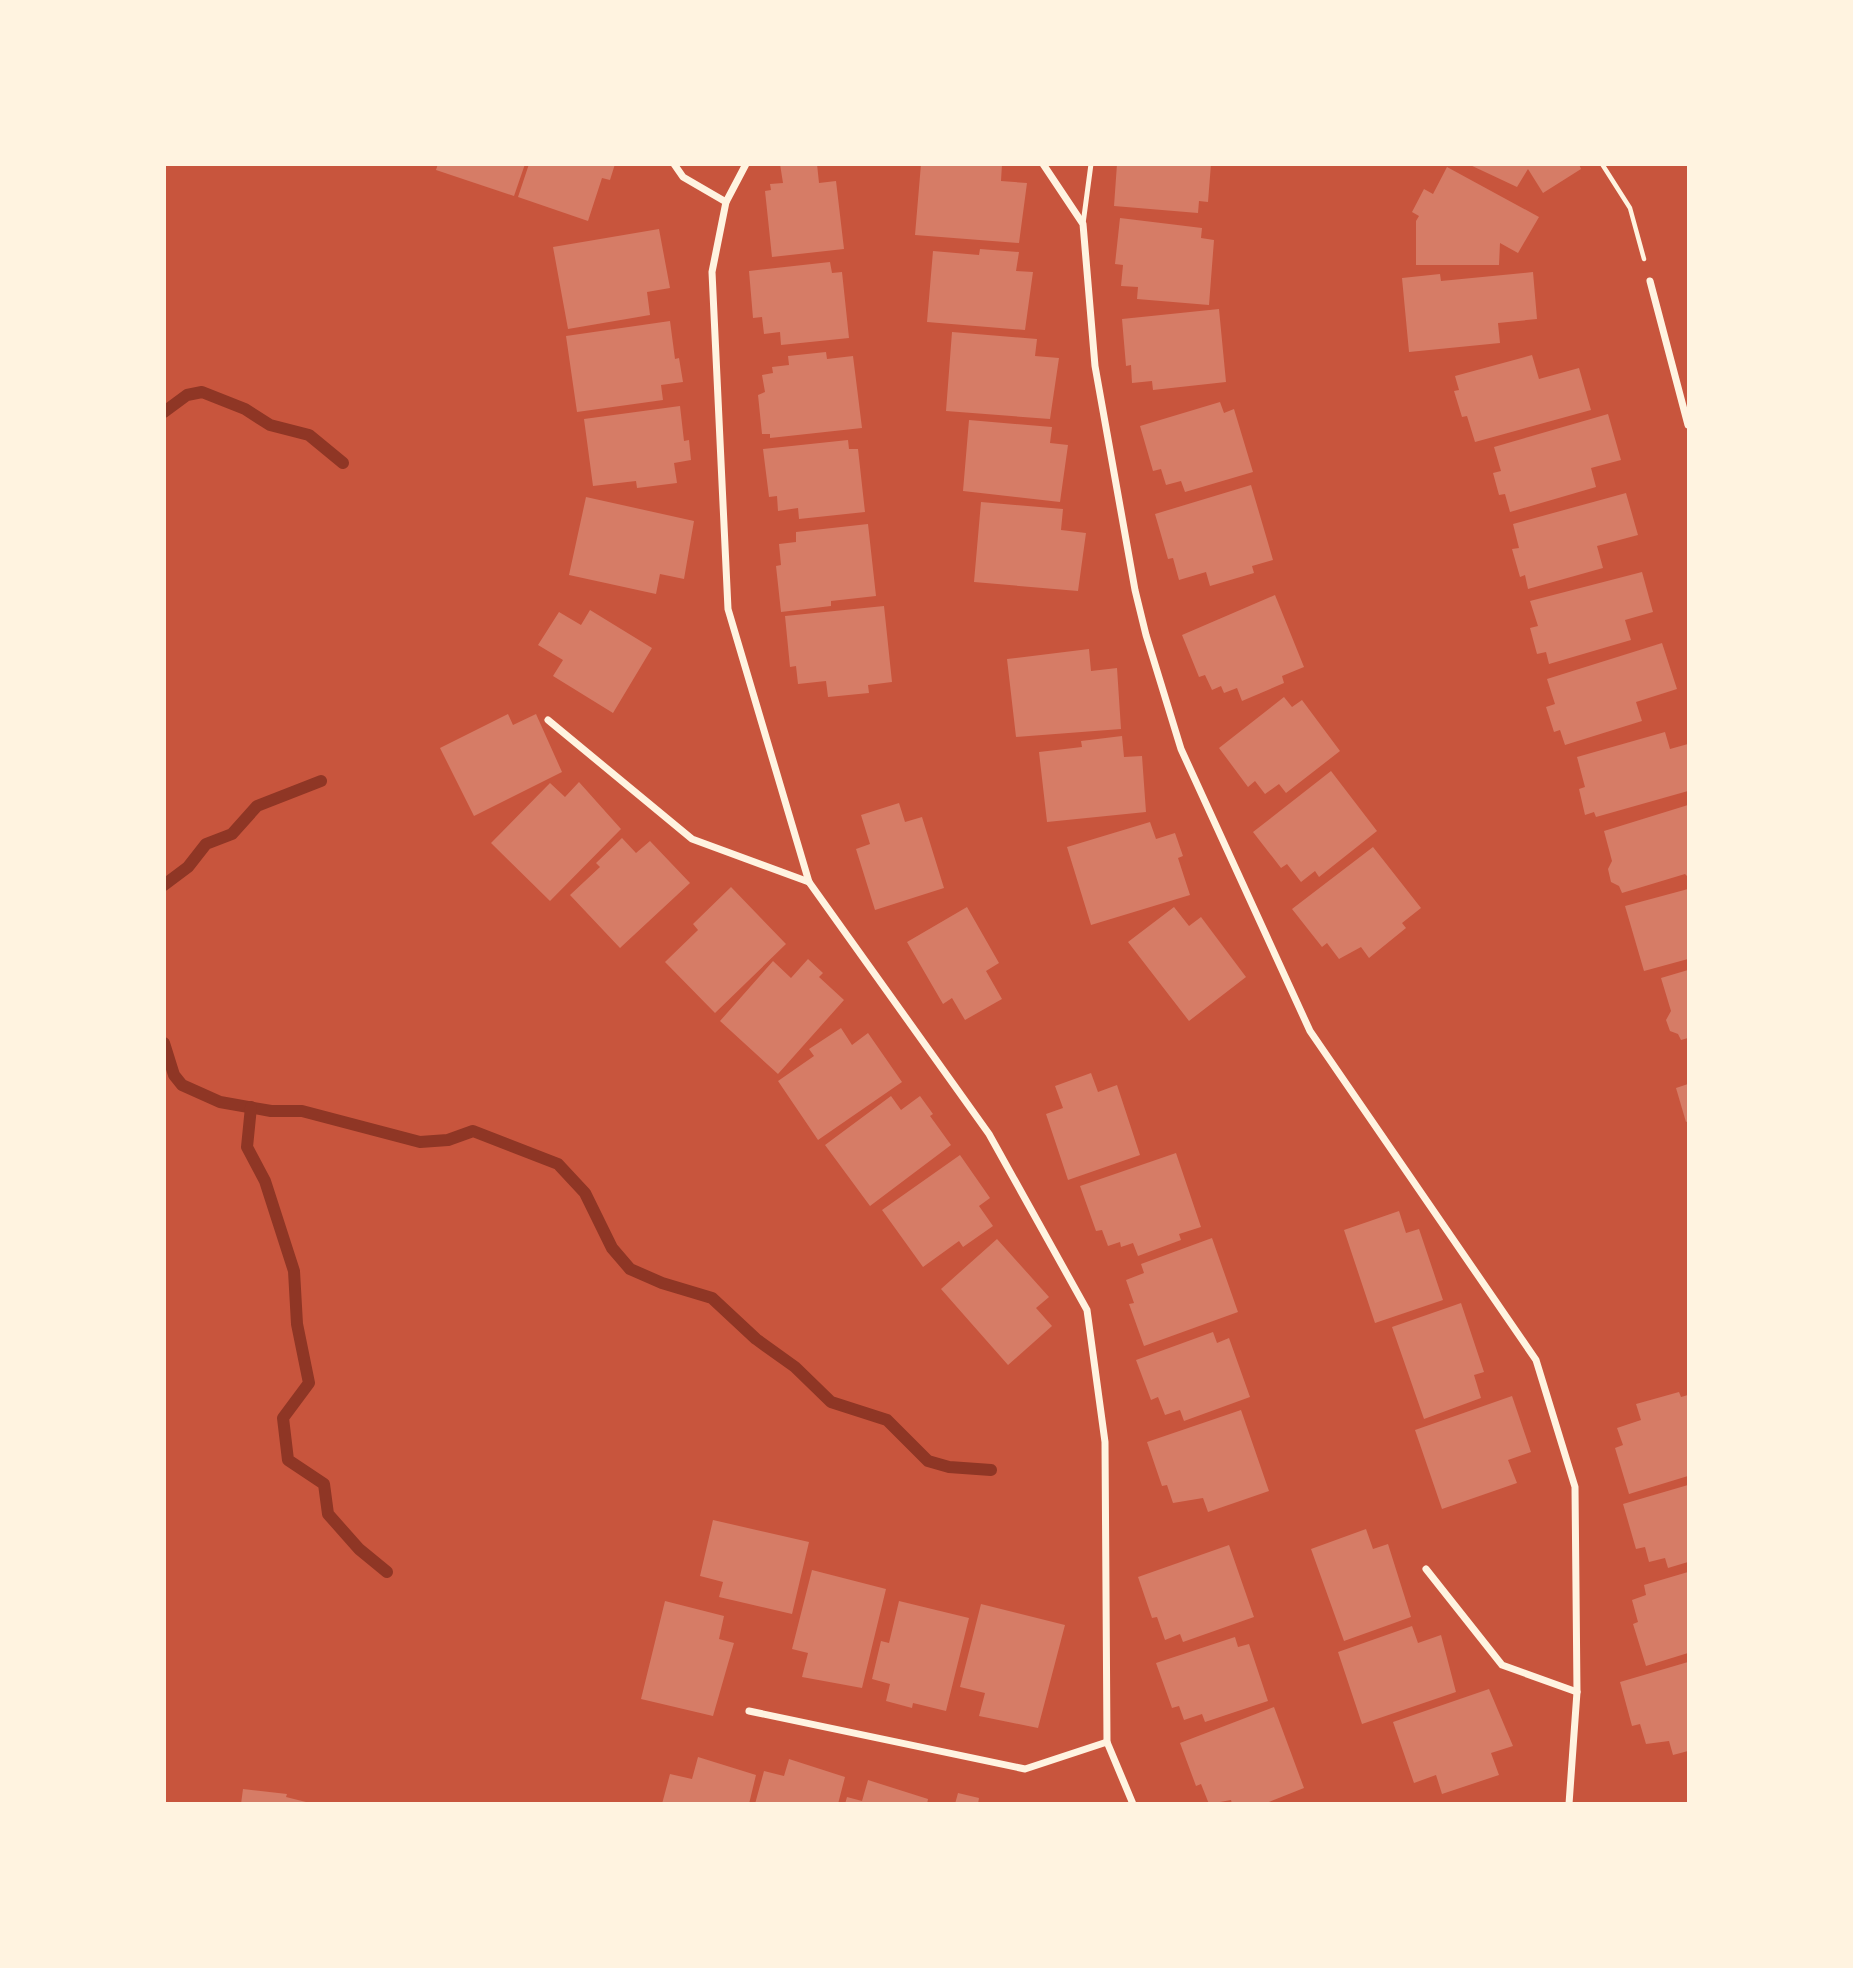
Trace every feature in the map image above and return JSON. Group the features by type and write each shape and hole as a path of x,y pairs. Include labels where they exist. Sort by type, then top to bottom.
{"street":[{"path":"674,164 683,177 726,202"},
{"path":"746,164 726,202 712,272 728,609 809,882 989,1134 1087,1310 1105,1443 1107,1742 1133,1804"},
{"path":"1043,164 1083,224 1096,366 1135,590 1181,750 1310,1031 1536,1360 1575,1487 1577,1692 1569,1804"},
{"path":"1650,281 1689,425"},
{"path":"548,720 692,839 809,882"},
{"path":"1426,1569 1502,1665 1577,1692"},
{"path":"749,1711 1026,1769 1107,1742"}],"lane":[{"path":"1083,224 1091,164"}],"path":[{"path":"1602,164 1630,208 1650,281"}],"building":[{"path":"438,164 525,164 514,196 436,170"},
{"path":"529,164 615,164 610,180 602,178 588,221 518,197"},
{"path":"780,164 817,164 819,183 836,181 844,249 772,257 765,191 771,190 770,184 783,183"},
{"path":"921,164 1002,164 1001,181 1027,183 1019,243 915,235"},
{"path":"1117,164 1211,164 1208,202 1199,201 1198,213 1114,206"},
{"path":"1468,164 1579,164 1581,169 1543,193 1528,169 1517,187"},
{"path":"1447,167 1539,217 1518,253 1500,243 1499,265 1416,265 1416,221 1419,216 1412,212 1424,189 1433,194"},
{"path":"1120,218 1202,228 1201,238 1214,240 1209,305 1137,299 1138,287 1121,286 1123,265 1115,264"},
{"path":"659,229 670,288 647,292 650,315 568,329 553,247"},
{"path":"980,249 1019,252 1016,271 1033,272 1025,330 927,322 933,251 979,255"},
{"path":"830,262 832,273 842,272 849,338 781,345 780,332 764,334 762,317 753,318 749,271"},
{"path":"1533,272 1537,319 1498,323 1500,343 1409,352 1402,278 1440,274 1441,281"},
{"path":"1219,309 1226,382 1153,390 1152,381 1132,383 1131,365 1126,366 1122,319"},
{"path":"670,321 675,359 679,358 683,382 661,385 663,400 577,412 566,336"},
{"path":"952,332 1037,339 1035,356 1059,358 1050,419 946,411"},
{"path":"826,352 827,359 853,356 862,428 770,438 770,434 762,434 758,395 765,392 762,375 773,373 772,367 789,365 788,356"},
{"path":"1532,355 1539,379 1579,368 1591,410 1475,442 1467,416 1462,417 1454,391 1459,390 1455,376"},
{"path":"1220,402 1224,413 1234,409 1253,472 1185,492 1181,481 1166,485 1161,469 1153,471 1140,426"},
{"path":"680,406 684,441 689,440 691,460 674,463 677,483 637,488 636,481 593,486 584,419"},
{"path":"1608,414 1621,460 1591,468 1596,487 1510,512 1505,494 1499,495 1493,473 1501,471 1494,447"},
{"path":"969,420 1052,427 1050,443 1068,445 1060,502 963,491"},
{"path":"848,440 849,449 858,449 865,512 799,519 798,508 778,511 777,496 769,497 763,449"},
{"path":"1251,485 1273,560 1252,566 1254,573 1210,586 1206,572 1179,580 1173,558 1168,559 1155,514"},
{"path":"1626,493 1638,535 1597,546 1603,568 1528,589 1525,575 1520,577 1512,549 1519,548 1513,524"},
{"path":"586,497 694,521 684,579 660,574 656,594 569,575"},
{"path":"981,502 1063,509 1061,530 1086,533 1078,591 974,582"},
{"path":"868,524 876,596 831,601 831,606 781,612 776,566 781,565 779,544 796,542 796,532"},
{"path":"1642,572 1653,612 1625,620 1631,640 1549,664 1546,652 1537,654 1530,628 1538,626 1530,601"},
{"path":"1275,595 1304,667 1282,676 1284,683 1242,701 1237,688 1224,693 1221,686 1212,690 1205,675 1199,677 1182,635"},
{"path":"884,606 892,682 868,685 869,693 828,697 826,681 798,684 796,666 790,667 785,616"},
{"path":"590,610 652,648 613,713 553,676 563,660 538,645 559,612 581,625"},
{"path":"1662,643 1677,689 1636,702 1642,721 1565,745 1560,730 1554,732 1546,707 1555,704 1547,679"},
{"path":"1089,649 1091,671 1117,668 1121,729 1016,737 1007,659"},
{"path":"1284,697 1292,707 1302,700 1340,751 1286,793 1279,784 1265,794 1255,781 1248,787 1219,748"},
{"path":"508,714 513,725 536,714 562,772 474,816 440,748"},
{"path":"1665,732 1670,749 1688,744 1688,791 1596,817 1594,812 1585,815 1579,789 1585,787 1577,757"},
{"path":"1122,736 1124,757 1142,756 1146,812 1047,822 1039,752 1082,747 1081,741"},
{"path":"1331,771 1377,831 1319,877 1315,871 1301,882 1287,864 1281,868 1253,832"},
{"path":"579,782 621,829 550,901 491,843 550,783 565,797"},
{"path":"899,803 905,822 922,817 944,888 875,910 856,849 870,844 861,815"},
{"path":"1688,805 1688,877 1685,874 1622,893 1619,886 1611,882 1608,869 1612,861 1604,831"},
{"path":"1150,822 1156,839 1175,833 1183,856 1178,858 1190,895 1091,925 1067,847"},
{"path":"622,838 636,853 650,841 690,883 620,948 570,895 600,867 596,863"},
{"path":"1373,847 1421,908 1402,923 1406,928 1369,958 1361,947 1339,959 1327,943 1322,947 1292,909"},
{"path":"731,887 786,944 715,1013 665,962 698,930 693,924"},
{"path":"1688,889 1688,959 1644,971 1625,906"},
{"path":"967,907 999,963 986,971 1002,999 965,1020 952,998 943,1004 907,942"},
{"path":"1174,907 1189,926 1201,917 1246,977 1189,1021 1128,942"},
{"path":"808,959 823,973 819,977 844,1000 778,1074 720,1021 773,961 791,978"},
{"path":"1688,970 1688,1038 1681,1040 1678,1034 1670,1031 1666,1020 1671,1011 1661,978"},
{"path":"841,1028 852,1045 868,1033 902,1082 818,1140 778,1081 814,1056 809,1049"},
{"path":"1091,1073 1098,1092 1117,1085 1140,1155 1068,1180 1046,1114 1063,1108 1055,1086"},
{"path":"1688,1084 1688,1121 1686,1122 1676,1088"},
{"path":"891,1096 901,1110 920,1096 933,1114 930,1116 951,1145 870,1206 825,1145"},
{"path":"1176,1153 1201,1227 1179,1234 1181,1240 1138,1256 1133,1243 1121,1247 1120,1242 1108,1246 1102,1230 1096,1231 1080,1186"},
{"path":"960,1155 990,1198 979,1206 993,1226 963,1247 959,1241 923,1267 882,1210"},
{"path":"1399,1211 1406,1233 1419,1229 1443,1300 1375,1323 1344,1230"},
{"path":"1212,1238 1238,1312 1144,1346 1129,1304 1134,1303 1126,1280 1144,1273 1141,1264"},
{"path":"997,1239 1049,1297 1036,1308 1052,1326 1008,1365 941,1289"},
{"path":"1461,1303 1484,1372 1474,1375 1481,1398 1424,1419 1392,1327"},
{"path":"1213,1332 1217,1343 1229,1338 1250,1397 1184,1421 1180,1410 1165,1415 1158,1397 1151,1400 1136,1360"},
{"path":"1679,1392 1681,1397 1688,1395 1688,1476 1629,1494 1615,1448 1623,1445 1617,1428 1641,1420 1636,1404"},
{"path":"1512,1396 1531,1452 1508,1460 1517,1483 1442,1509 1415,1430"},
{"path":"1241,1410 1269,1491 1208,1512 1203,1498 1173,1503 1167,1485 1162,1486 1147,1442"},
{"path":"1688,1485 1688,1562 1668,1568 1665,1558 1649,1562 1645,1547 1636,1549 1623,1504"},
{"path":"713,1520 809,1542 792,1614 719,1597 723,1582 700,1576"},
{"path":"1366,1529 1373,1549 1388,1544 1411,1617 1344,1641 1311,1549"},
{"path":"1229,1545 1254,1617 1183,1642 1180,1634 1165,1640 1157,1617 1152,1618 1138,1577"},
{"path":"812,1570 886,1589 862,1688 802,1677 808,1653 792,1649"},
{"path":"1688,1572 1688,1653 1646,1666 1633,1624 1638,1622 1632,1600 1646,1595 1644,1585"},
{"path":"665,1601 724,1616 719,1639 734,1643 713,1716 641,1699"},
{"path":"899,1601 969,1618 946,1711 913,1703 912,1708 886,1701 890,1684 872,1679 881,1641 889,1643"},
{"path":"981,1604 1065,1625 1038,1728 979,1716 985,1693 960,1687"},
{"path":"1412,1626 1418,1643 1441,1635 1456,1692 1362,1724 1338,1652"},
{"path":"1235,1637 1238,1647 1249,1644 1268,1701 1205,1722 1202,1714 1184,1720 1179,1706 1172,1708 1156,1663"},
{"path":"1688,1662 1688,1751 1673,1755 1669,1741 1646,1744 1640,1724 1632,1726 1620,1682"},
{"path":"1489,1689 1513,1746 1491,1753 1499,1775 1442,1794 1436,1775 1414,1783 1393,1722"},
{"path":"1274,1707 1304,1788 1264,1804 1232,1804 1231,1800 1209,1804 1201,1784 1196,1786 1180,1743"},
{"path":"698,1757 756,1775 749,1804 662,1804 670,1774 692,1779"},
{"path":"789,1759 845,1777 838,1804 755,1804 764,1771 784,1776"},
{"path":"868,1780 928,1799 927,1804 845,1804 847,1797 862,1801"},
{"path":"243,1789 287,1794 286,1797 314,1804 241,1804"},
{"path":"958,1793 979,1798 978,1804 955,1804"}],"waterway":[{"path":"164,412 187,395 202,392 245,409 270,425 309,435 343,463"},
{"path":"164,885 188,867 206,844 232,834 257,806 321,781"},
{"path":"164,1043 174,1075 182,1085 220,1102 271,1111 302,1111 420,1142 448,1140 473,1131 558,1164 585,1193 612,1248 630,1269 662,1283 712,1298 756,1339 795,1367 831,1402 887,1420 928,1461 949,1467 991,1470"},
{"path":"251,1107 247,1147 265,1181 294,1271 297,1324 309,1383 283,1418 288,1460 324,1484 328,1514 359,1549 387,1572"}]}
